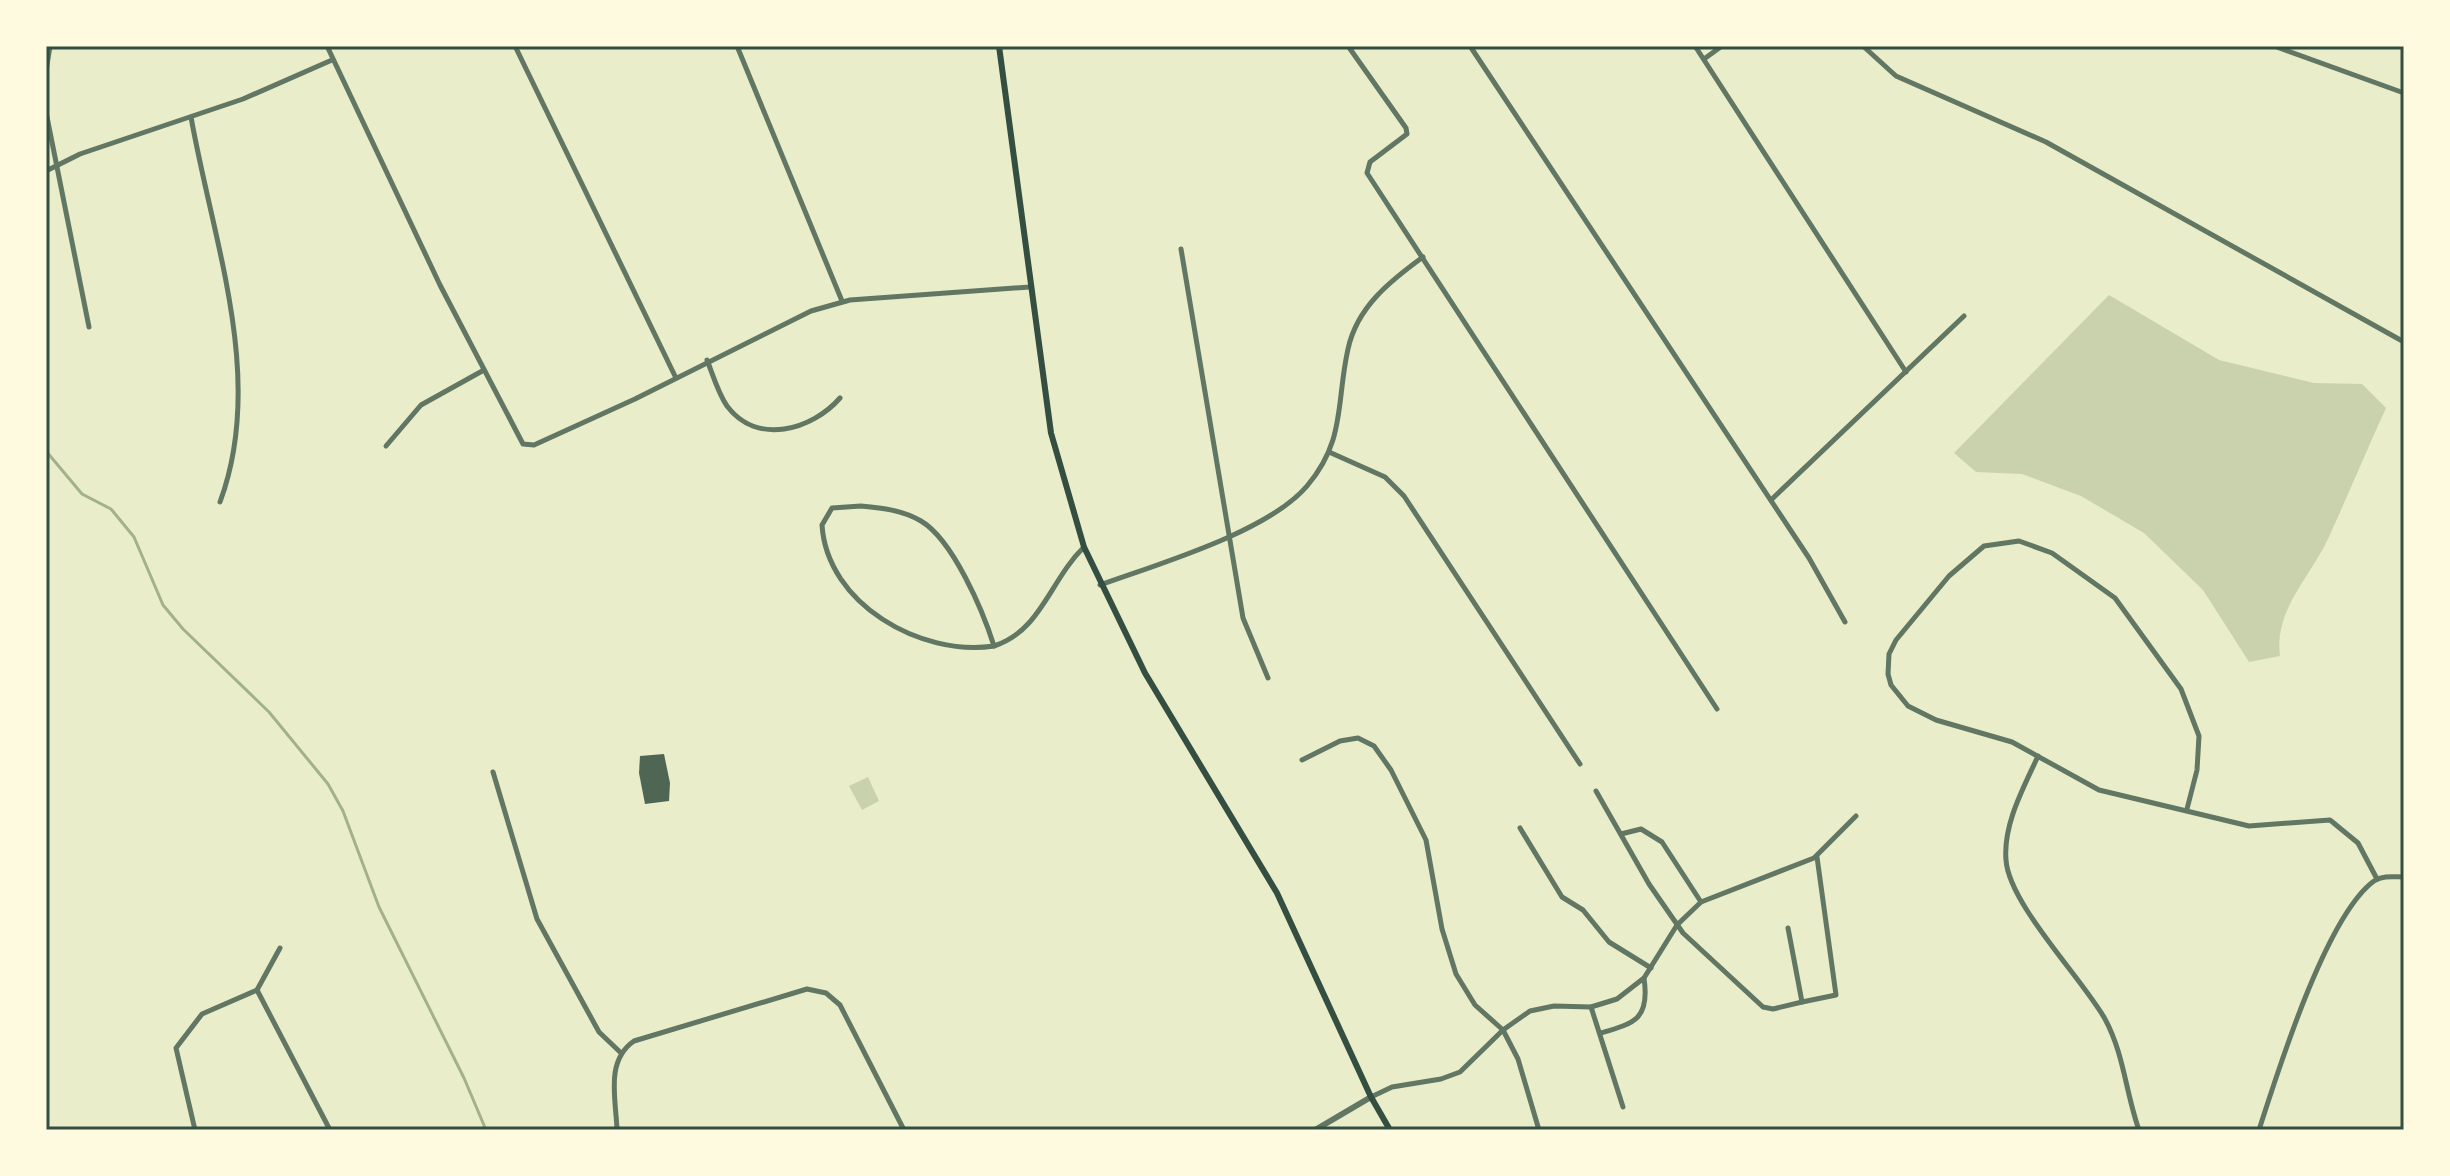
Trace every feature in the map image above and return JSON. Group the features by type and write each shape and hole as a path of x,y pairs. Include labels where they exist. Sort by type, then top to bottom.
{"main road":[{"path":"999,46 1051,433 1084,547 1145,673 1277,893 1371,1097 1390,1130"}],"street":[{"path":"46,71 50,46"},
{"path":"327,46 519,440 534,445 635,399 675,376 811,311 842,301 1030,287"},
{"path":"515,46 675,376"},
{"path":"737,46 842,301"},
{"path":"1348,46 1406,128 1404,140 1366,167 1717,709"},
{"path":"1470,46 1771,500 1845,622"},
{"path":"1695,46 1906,372"},
{"path":"1703,59 1722,46"},
{"path":"1863,46 1896,76 2046,142 2404,342"},
{"path":"2274,46 2404,93"},
{"path":"46,171 332,60"},
{"path":"46,112 89,327"},
{"path":"191,117 238,369 237,437 220,502"},
{"path":"1181,249 1243,618 1268,678"},
{"path":"1100,585 1230,535 1295,499 1329,452 1341,417 1348,347 1354,330 1378,293 1423,257"},
{"path":"1771,500 1964,316"},
{"path":"707,360 728,407 755,427 782,430 807,423 840,398"},
{"path":"386,446 421,405 484,370"},
{"path":"1329,452 1385,477 1404,496 1580,764"},
{"path":"994,646 972,593 933,530 896,510 861,506 832,508 824,517 822,538 832,566 871,612 902,631 937,643 980,648 994,646 1026,630 1056,579 1084,547"},
{"path":"2187,809 2197,770 2199,736 2181,689 2130,614 2099,584 2052,553 2007,541 1984,546 1949,576 1896,640 1889,654 1888,674 1898,696 1919,713 2003,739 2115,796 2187,809 2249,826 2330,820 2358,843 2377,879"},
{"path":"1302,760 1352,738 1374,746 1406,796 1426,840 1442,929 1456,974 1475,1005 1503,1030 1518,1059 1539,1130"},
{"path":"2038,756 2011,825 2006,846 2008,873 2024,904 2107,1023 2139,1130"},
{"path":"493,772 537,919 599,1032 620,1052"},
{"path":"1596,791 1677,925 1763,1007 1773,1009 1836,995 1817,857"},
{"path":"1315,1130 1392,1087 1453,1076 1517,1018 1543,1007 1591,1007 1617,999 1644,978 1677,925 1701,902 1817,857 1856,816"},
{"path":"1520,828 1562,897 1583,910 1609,942 1651,968"},
{"path":"1621,834 1641,829 1662,842 1701,902"},
{"path":"2259,1130 2281,1064 2332,941 2355,904 2377,879 2404,877"},
{"path":"1788,928 1802,1002"},
{"path":"195,1130 176,1048 202,1014 257,990 280,948"},
{"path":"1601,1033 1628,1026 1640,1016 1645,1005 1644,978"},
{"path":"257,990 330,1130"},
{"path":"617,1130 614,1069 620,1052 634,1041 799,990 816,990 840,1005 904,1130"},
{"path":"1591,1007 1623,1107"}],"green space":[{"path":"2109,295 2219,360 2314,383 2362,384 2386,408 2328,539 2288,609 2282,624 2280,656 2249,662 2203,590 2144,533 2081,496 2022,474 1976,472 1954,453"},
{"path":"868,777 879,801 862,810 849,786"}],"building":[{"path":"664,754 670,783 669,801 645,804 639,773 640,756"}],"waterway":[{"path":"46,451 82,494 111,509 134,537 163,605 183,629 269,712 328,784 343,811 379,907 464,1078 486,1130"}]}
